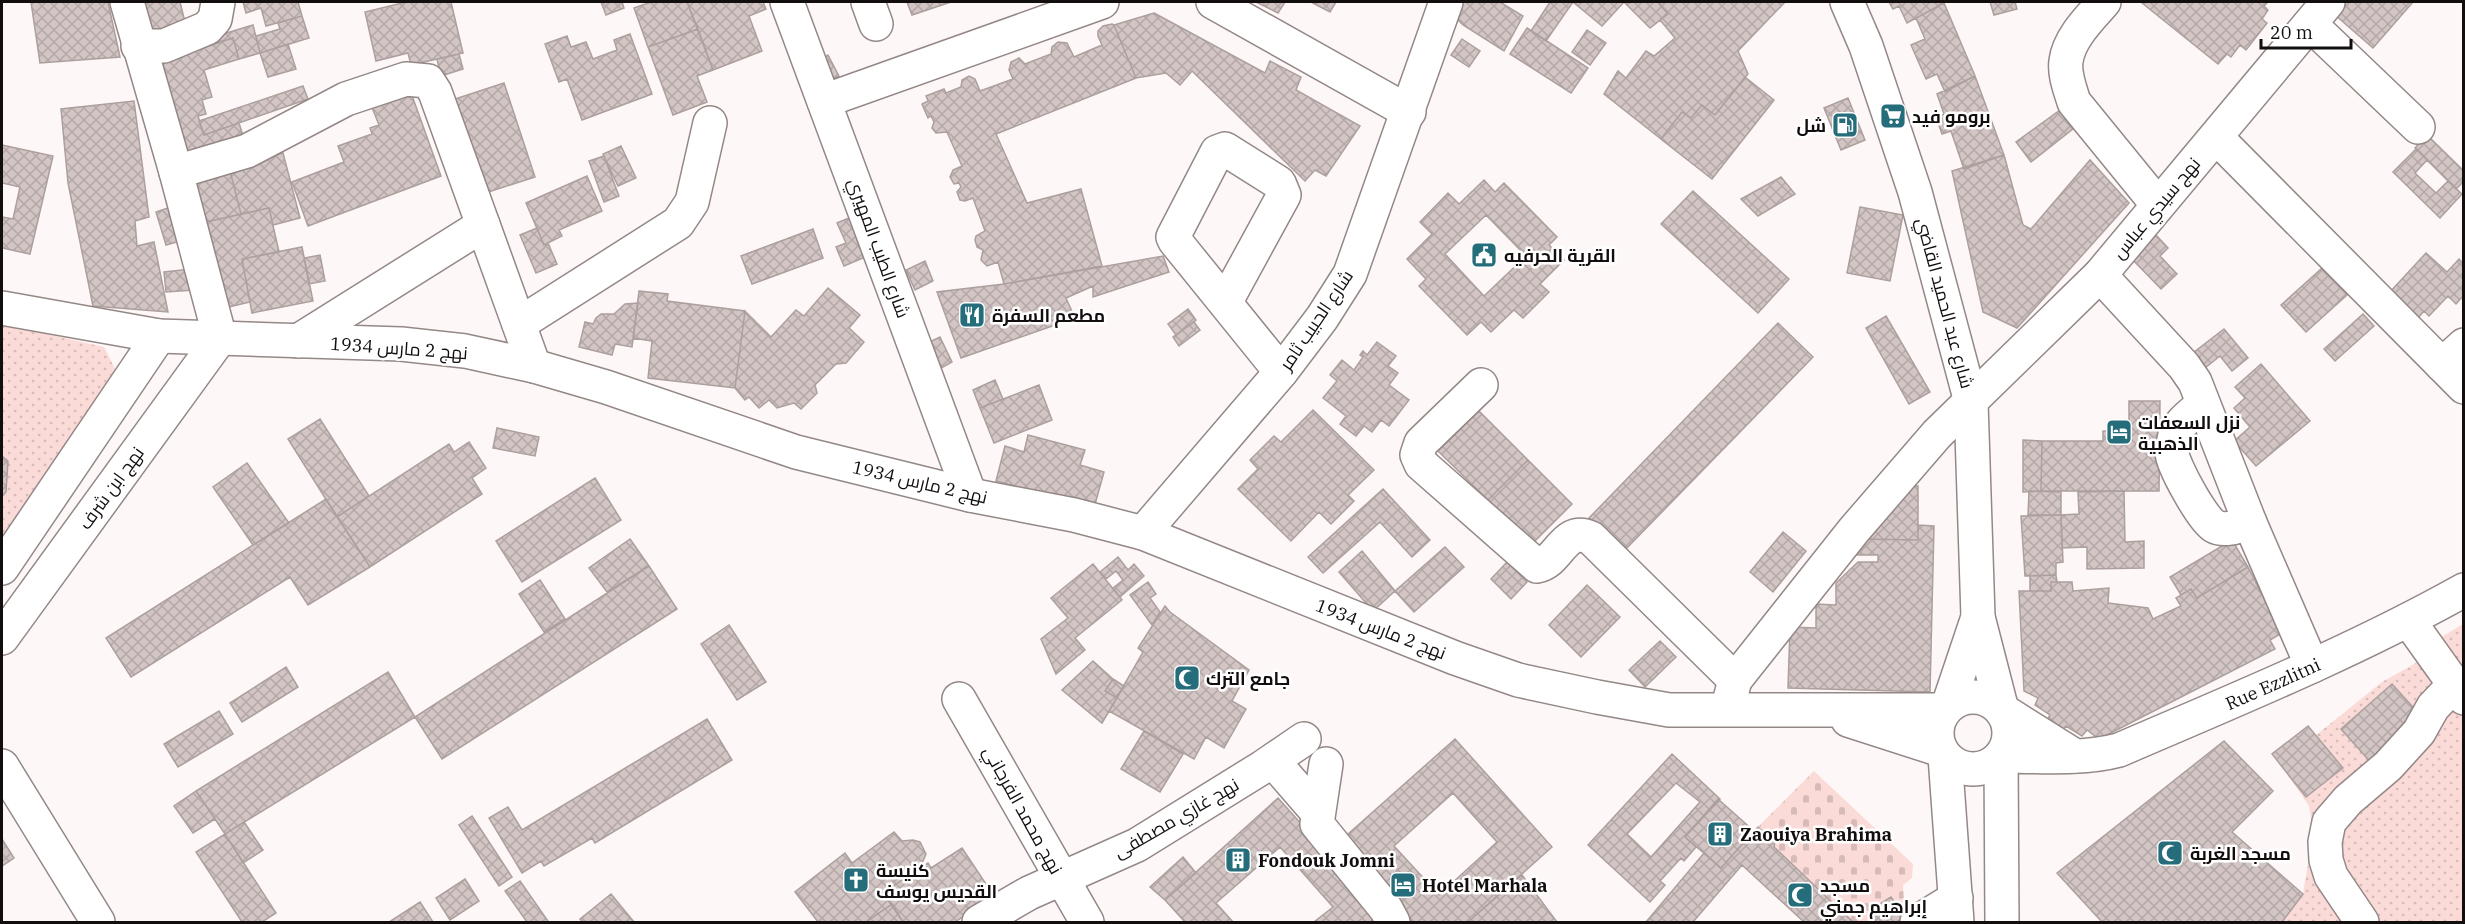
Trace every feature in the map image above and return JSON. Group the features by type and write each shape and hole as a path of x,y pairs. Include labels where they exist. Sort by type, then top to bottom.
{"street":[{"path":"127,2 176,172 220,339"},
{"path":"138,46 164,46 207,28 215,19 218,2"},
{"name":"شارع الطيب المهيري","path":"787,2 970,495"},
{"path":"824,101 1102,2"},
{"path":"1213,2 1409,112"},
{"name":"شارع الحبيب ثامر","path":"1143,533 1281,372 1322,318 1359,281 1409,112 1446,2"},
{"name":"شارع عبد الحميد القاضي","path":"1846,2 1866,46 1915,192 1971,402 1978,617 2002,710"},
{"path":"2103,2 2073,42 2066,60 2068,82 2074,102 2158,205"},
{"path":"2319,13 2418,127"},
{"name":"نهج سيدي عباس","path":"1731,695 1854,530 1937,434 2100,274 2319,13"},
{"path":"176,172 247,151 346,99 406,79 428,81 435,92 534,366"},
{"path":"519,324 678,223 692,202 710,123"},
{"path":"2216,137 2456,366"},
{"path":"298,341 483,225"},
{"path":"2100,274 2184,366 2194,382 2250,523 2312,666"},
{"path":"1225,303 1281,372"},
{"name":"نهج 2 مارس 1934","path":"2,308 159,336 400,344 465,351 534,366 606,387 796,452 970,495 1074,515 1143,533 1346,616 1518,680 1669,710 1731,695 1823,711 1943,753"},
{"path":"2,568 159,336"},
{"name":"نهج ابن شرف","path":"2,638 220,339"},
{"path":"1481,385 1421,443 1417,455 1420,464 1537,566 1546,563 1571,537 1583,534 1591,538 1731,695"},
{"path":"2203,404 2182,423 2175,434 2172,454 2175,465 2203,514 2214,526 2227,528 2250,523"},
{"name":"Rue Ezzlitni","path":"2001,756 2075,756 2105,754 2119,750 2409,621 2463,590"},
{"name":"شارع عبد الحميد القاضي","path":"1946,708 1978,617"},
{"path":"2362,922 2340,894 2326,861 2325,842 2329,822 2348,800 2388,766 2419,732 2433,707 2459,692 2409,621"},
{"path":"1917,922 1957,910 1943,753 1936,730 1946,708 1964,698 1981,697 1993,702 2075,756"},
{"name":"نهج محمد الفرجاني","path":"959,699 1087,922"},
{"name":"نهج 2 مارس 1934","path":"1823,711 1946,708"},
{"path":"2002,710 2009,728 2009,738 2001,756 2002,922"},
{"name":"نهج غازي مصطفى","path":"979,922 1029,893 1137,845 1273,761 1304,739"},
{"path":"1943,753 1955,764 1967,768 1985,766 2001,756"},
{"path":"1273,761 1318,813"},
{"path":"1326,764 1317,824 1386,909 1393,922"},
{"path":"2,766 98,922"}],"green space":[{"path":"2,324 104,347 115,369 2,537"},
{"path":"2463,624 2463,922 2282,922 2303,894 2313,832 2309,806 2280,764 2382,682 2432,654 2440,638"},
{"path":"1814,771 1913,864 1912,878 1903,885 1905,918 1896,922 1853,922 1774,847 1775,842 1758,827"}],"building":[{"path":"31,2 108,2 120,57 40,63"},
{"path":"142,2 180,2 187,30 151,39"},
{"path":"243,2 298,2 302,16 266,26 261,8 246,13"},
{"path":"406,2 451,2 463,53 411,65 408,53 376,61 365,12"},
{"path":"601,2 622,2 624,8 606,15"},
{"path":"651,2 687,2 698,29 648,47 634,8"},
{"path":"687,2 763,2 766,9 749,16 762,51 713,70"},
{"path":"907,2 951,2 912,15"},
{"path":"1256,2 1285,2 1278,13"},
{"path":"1311,2 1336,2 1330,12"},
{"path":"1459,2 1500,2 1523,16 1504,51 1463,25 1453,15"},
{"path":"1550,2 1573,2 1546,41 1531,31"},
{"path":"1573,2 1624,2 1602,26"},
{"path":"1624,2 1662,2 1659,4 1668,14 1650,28"},
{"path":"1662,2 1785,2 1738,51 1748,74 1715,115 1702,105 1691,118 1682,112 1661,139 1604,94 1618,71 1626,78 1646,51 1654,56 1675,38 1660,20 1668,14 1659,4"},
{"path":"1889,2 1944,3 1907,23 1899,6 1893,9"},
{"path":"1990,2 2015,2 2017,9 1994,15"},
{"path":"2143,2 2268,2 2264,6 2268,10 2262,19 2267,23 2246,50 2240,45 2231,57 2227,54 2218,64"},
{"path":"2346,2 2413,2 2373,48 2335,15"},
{"path":"1944,3 1975,76 1945,92 1937,74 1926,79 1911,45 1925,39 1916,18"},
{"path":"1154,13 1265,73 1270,61 1301,77 1296,90 1360,126 1326,176 1315,170 1305,181 1192,71 1180,85 1166,73 1136,78 1114,25"},
{"path":"302,16 309,38 260,53 256,36 280,29 278,23"},
{"path":"1112,24 1136,78 996,134 1027,203 1081,189 1102,266 1004,284 998,262 987,266 981,260 983,250 977,247 975,240 976,236 985,231 973,198 960,200 957,192 961,187 959,183 954,184 950,177 953,170 962,166 947,132 936,133 932,128 934,122 931,116 928,118 922,104 928,101 926,96 944,89 946,93 961,87 962,80 969,76 975,79 980,91 1013,79 1009,70 1011,62 1019,58 1025,64 1051,54 1052,47 1058,42 1067,43 1074,57 1102,45 1098,31 1103,26"},
{"path":"253,25 260,53 239,59 233,38 213,44 210,38"},
{"path":"1527,28 1588,68 1571,93 1510,54"},
{"path":"698,29 713,70 697,76 707,102 673,115 648,47"},
{"path":"1587,30 1606,43 1590,65 1572,52"},
{"path":"630,34 652,94 582,120 567,79 559,82 545,44 567,36 571,47 586,42 593,59 617,50 614,40"},
{"path":"233,38 239,59 204,70 212,97 202,100 206,114 198,116 204,135 239,123 245,142 186,161 154,64"},
{"path":"1462,39 1480,51 1469,67 1451,55"},
{"path":"288,44 296,69 268,77 260,53"},
{"path":"459,54 463,69 441,76 437,59"},
{"path":"828,55 839,76 827,81 817,61"},
{"path":"1975,76 2004,155 1964,169 1951,131 1942,134 1936,117 1944,114 1937,94"},
{"path":"1745,77 1774,100 1712,179 1661,139 1682,112 1691,118 1702,105 1715,115"},
{"path":"504,83 535,177 479,195 449,101"},
{"path":"303,86 308,99 204,135 199,121"},
{"path":"410,90 441,176 308,226 292,182 344,162 338,146 372,134 370,128 379,125 371,105"},
{"path":"1848,98 1865,140 1841,150 1824,108"},
{"path":"134,101 149,217 135,221 137,246 154,242 168,312 93,306 68,183 61,109"},
{"path":"2060,110 2074,128 2031,162 2016,142"},
{"path":"2427,135 2464,171 2464,181 2456,189 2415,148"},
{"path":"2,145 53,156 30,254 2,248 2,217 13,219 20,187 2,183"},
{"path":"621,146 636,178 618,186 603,154"},
{"path":"2416,149 2427,160 2415,173 2436,193 2448,181 2462,194 2440,218 2393,172"},
{"path":"283,153 300,218 273,225 269,208 241,214 229,167"},
{"path":"2004,155 2023,225 2031,229 2090,160 2129,203 2017,328 1983,312 1952,171"},
{"path":"604,156 619,196 604,202 589,161"},
{"path":"229,167 241,214 197,224 183,179"},
{"path":"587,176 602,211 559,230 562,236 544,245 526,203"},
{"path":"1781,177 1795,194 1758,216 1741,199"},
{"path":"1484,180 1495,192 1504,183 1557,237 1549,245 1564,260 1540,284 1549,292 1523,318 1514,310 1491,332 1481,322 1467,335 1419,286 1426,279 1407,259 1432,234 1420,222 1448,193 1459,204","holes":["1486,215 1526,256 1484,296 1445,254"]},
{"path":"1693,191 1789,279 1758,313 1661,224"},
{"path":"174,206 184,240 166,245 156,212"},
{"path":"1860,207 1903,215 1890,281 1847,273"},
{"path":"269,208 279,252 242,259 250,302 216,310 197,224"},
{"path":"849,218 858,238 875,253 844,266 836,247 846,243 837,223"},
{"path":"537,228 544,245 548,243 557,264 536,273 520,235"},
{"path":"813,229 823,258 752,284 741,256"},
{"path":"2156,235 2168,248 2160,256 2177,274 2161,289 2131,258"},
{"path":"302,247 313,301 252,313 242,259"},
{"path":"2426,253 2447,272 2459,259 2464,264 2464,295 2456,304 2448,296 2429,316 2424,311 2418,318 2390,292"},
{"path":"320,255 325,281 309,284 304,258"},
{"path":"1163,256 1169,272 1093,297 1093,286 1066,298 1075,318 961,358 937,292 1004,284"},
{"path":"2332,259 2356,287 2306,332 2281,305"},
{"path":"925,261 933,281 915,290 906,270"},
{"path":"191,269 194,290 166,292 164,272"},
{"path":"828,288 860,315 849,328 864,342 846,363 836,364 815,385 817,393 801,409 794,403 777,408 769,400 759,408 749,397 745,400 735,388 745,311 771,337 796,310 804,316"},
{"path":"639,291 668,294 667,301 745,311 735,388 648,378 652,341 633,338"},
{"path":"638,303 632,347 615,344 612,355 579,347 585,322 593,324 601,314 614,314 625,304"},
{"path":"1188,309 1196,320 1176,335 1168,324"},
{"path":"2363,314 2374,326 2335,361 2324,349"},
{"path":"1886,316 1930,392 1909,404 1866,328"},
{"path":"1194,322 1200,330 1179,346 1173,337"},
{"path":"1778,323 1813,357 1624,551 1589,518"},
{"path":"2224,329 2248,358 2232,371 2220,356 2205,368 2193,353"},
{"path":"940,337 952,362 936,371 923,345"},
{"path":"1377,342 1396,356 1388,366 1398,373 1389,385 1409,400 1389,426 1381,420 1372,432 1364,426 1356,436 1340,424 1346,416 1323,398 1337,381 1330,375 1342,360 1354,370 1363,357 1360,355 1363,351 1367,355"},
{"path":"2261,364 2310,421 2256,466 2234,441 2250,427 2234,408 2245,398 2235,387"},
{"path":"995,380 1003,399 980,408 973,390"},
{"path":"1039,385 1052,420 994,443 980,408"},
{"path":"2129,401 2160,401 2159,491 2041,491 2042,441 2103,441 2103,431 2129,431"},
{"path":"1313,410 1374,470 1348,495 1354,501 1331,524 1319,512 1291,541 1238,489 1258,469 1250,460 1274,436 1281,442"},
{"path":"1479,411 1528,460 1488,500 1438,451"},
{"path":"320,419 369,496 337,517 288,439"},
{"path":"497,428 539,437 535,456 493,448"},
{"path":"1028,435 1085,450 1080,465 1104,472 1094,508 996,481 1005,446 1024,452"},
{"path":"2023,440 2042,441 2041,491 2023,492"},
{"path":"469,442 486,468 472,478 482,494 370,567 337,517 449,444 454,452"},
{"path":"2,456 8,461 6,492 2,496"},
{"path":"1528,460 1572,504 1532,544 1488,500"},
{"path":"247,463 289,523 253,545 213,487"},
{"path":"595,478 621,520 522,582 496,541"},
{"path":"1904,485 1918,486 1918,540 1864,539"},
{"path":"1383,489 1430,540 1412,557 1380,522 1323,573 1308,557"},
{"path":"2029,491 2061,492 2061,515 2028,515"},
{"path":"2124,491 2125,542 2144,541 2144,568 2087,569 2087,547 2062,548 2061,515 2079,514 2078,492"},
{"path":"326,499 370,567 308,605 290,577 131,677 106,638"},
{"path":"2061,515 2063,562 2056,563 2056,575 2025,576 2021,516"},
{"path":"1918,525 1934,526 1930,692 1788,688 1790,627 1816,628 1816,604 1836,605 1836,583 1858,562 1878,562 1878,555 1854,555 1855,539 1918,540"},
{"path":"1783,532 1806,551 1773,592 1750,572"},
{"path":"630,539 649,566 607,592 589,568"},
{"path":"2232,540 2248,567 2197,598 2191,589 2181,595 2170,577"},
{"path":"1445,547 1464,567 1414,612 1395,591"},
{"path":"1362,551 1395,591 1373,611 1339,572"},
{"path":"1118,557 1128,570 1134,564 1144,576 1120,597 1113,588 1123,580 1116,571 1106,579 1100,572"},
{"path":"1507,562 1527,582 1511,599 1491,579"},
{"path":"1093,564 1122,600 1075,638 1085,650 1056,674 1041,639 1068,618 1051,598"},
{"path":"649,566 677,609 442,759 415,717"},
{"path":"2248,567 2282,633 2270,640 2275,649 2099,739 2087,730 2082,736 2066,726 2062,731 2047,720 2050,715 2035,705 2038,698 2024,691 2019,591 2051,591 2051,582 2072,582 2073,591 2109,588 2108,603 2148,608 2153,619 2181,606 2176,598 2191,589 2197,598"},
{"path":"2056,575 2057,582 2051,582 2051,591 2030,591 2030,576"},
{"path":"540,580 565,619 544,632 519,594"},
{"path":"1148,582 1156,594 1150,598 1160,612 1152,625 1130,595"},
{"path":"1587,585 1620,617 1581,657 1549,625"},
{"name":"جامع الترك","path":"1165,606 1249,670 1232,701 1246,709 1224,748 1206,737 1194,759 1109,711 1143,652 1138,648"},
{"path":"729,625 766,682 737,700 701,644"},
{"path":"1660,641 1676,657 1645,687 1629,670"},
{"path":"1093,661 1113,679 1105,691 1117,698 1102,723 1062,690"},
{"path":"286,667 298,687 242,722 230,703"},
{"path":"388,672 415,717 225,834 196,791"},
{"path":"1113,679 1124,686 1117,698 1105,691"},
{"path":"2392,684 2421,716 2374,766 2341,729"},
{"path":"219,711 233,734 178,767 164,744"},
{"path":"707,719 732,760 595,843 592,838 544,866 541,861 522,873 489,818 508,807 522,830"},
{"path":"2308,726 2343,768 2306,797 2272,754"},
{"path":"1144,731 1183,754 1160,792 1121,769"},
{"name":"Hotel Marhala","path":"1455,739 1552,847 1468,922 1412,922 1339,842","holes":["1453,793 1497,842 1439,895 1394,846"]},
{"name":"مسجد الغربة","path":"2224,741 2273,791 2232,832 2303,894 2282,922 2102,922 2057,873"},
{"path":"1672,754 1720,799 1685,837 1696,847 1684,861 1681,858 1660,881 1665,885 1650,902 1588,845","holes":["1676,783 1700,802 1651,857 1627,834"]},
{"path":"196,791 215,819 193,833 174,806"},
{"name":"Fondouk Jomni","path":"1278,798 1381,913 1371,922 1314,922 1333,907 1280,847 1216,903 1233,922 1185,922 1165,900"},
{"name":"Zaouiya Brahima","path":"1718,799 1754,831 1721,868 1685,837"},
{"path":"472,816 512,877 499,886 459,825"},
{"path":"244,822 263,850 243,863 225,834"},
{"name":"مسجد إبراهيم جمني","path":"1758,827 1775,842 1774,847 1853,922 1804,922 1742,865 1693,922 1646,922 1704,853 1721,868"},
{"name":"كنيسة القديس يوسف","path":"894,832 902,841 920,842 926,854 920,868 883,893 892,904 866,922 818,922 795,892 845,853 852,863"},
{"path":"225,834 276,913 262,922 242,922 196,852"},
{"path":"2,839 14,858 2,866"},
{"path":"962,848 994,896 955,922 903,922 883,893 928,863 931,868"},
{"path":"1183,857 1196,873 1165,900 1150,887"},
{"path":"1522,875 1557,922 1468,922"},
{"path":"465,879 479,901 450,920 436,898"},
{"path":"520,881 548,921 527,922 505,891"},
{"path":"611,894 634,922 583,922 580,919"},
{"name":"Zaouiya Brahima","path":"1891,897 1905,918 1896,922 1876,922 1870,910"},
{"path":"420,902 433,922 389,922"},
{"path":"892,904 903,922 866,922"}],"place":[{"name":"برومو فيد","path":"1893,116"},
{"name":"شل","path":"1845,125"},
{"name":"القرية الحرفيه","path":"1484,255"},
{"name":"مطعم السفرة","path":"972,315"},
{"name":"نزل السعفات الذهبية","path":"2119,432"},
{"name":"جامع الترك","path":"1187,678"},
{"name":"Zaouiya Brahima","path":"1720,834"},
{"name":"مسجد الغربة","path":"2170,853"},
{"name":"Fondouk Jomni","path":"1238,860"},
{"name":"كنيسة القديس يوسف","path":"856,880"},
{"name":"Hotel Marhala","path":"1403,885"},
{"name":"مسجد إبراهيم جمني","path":"1800,895"}]}
